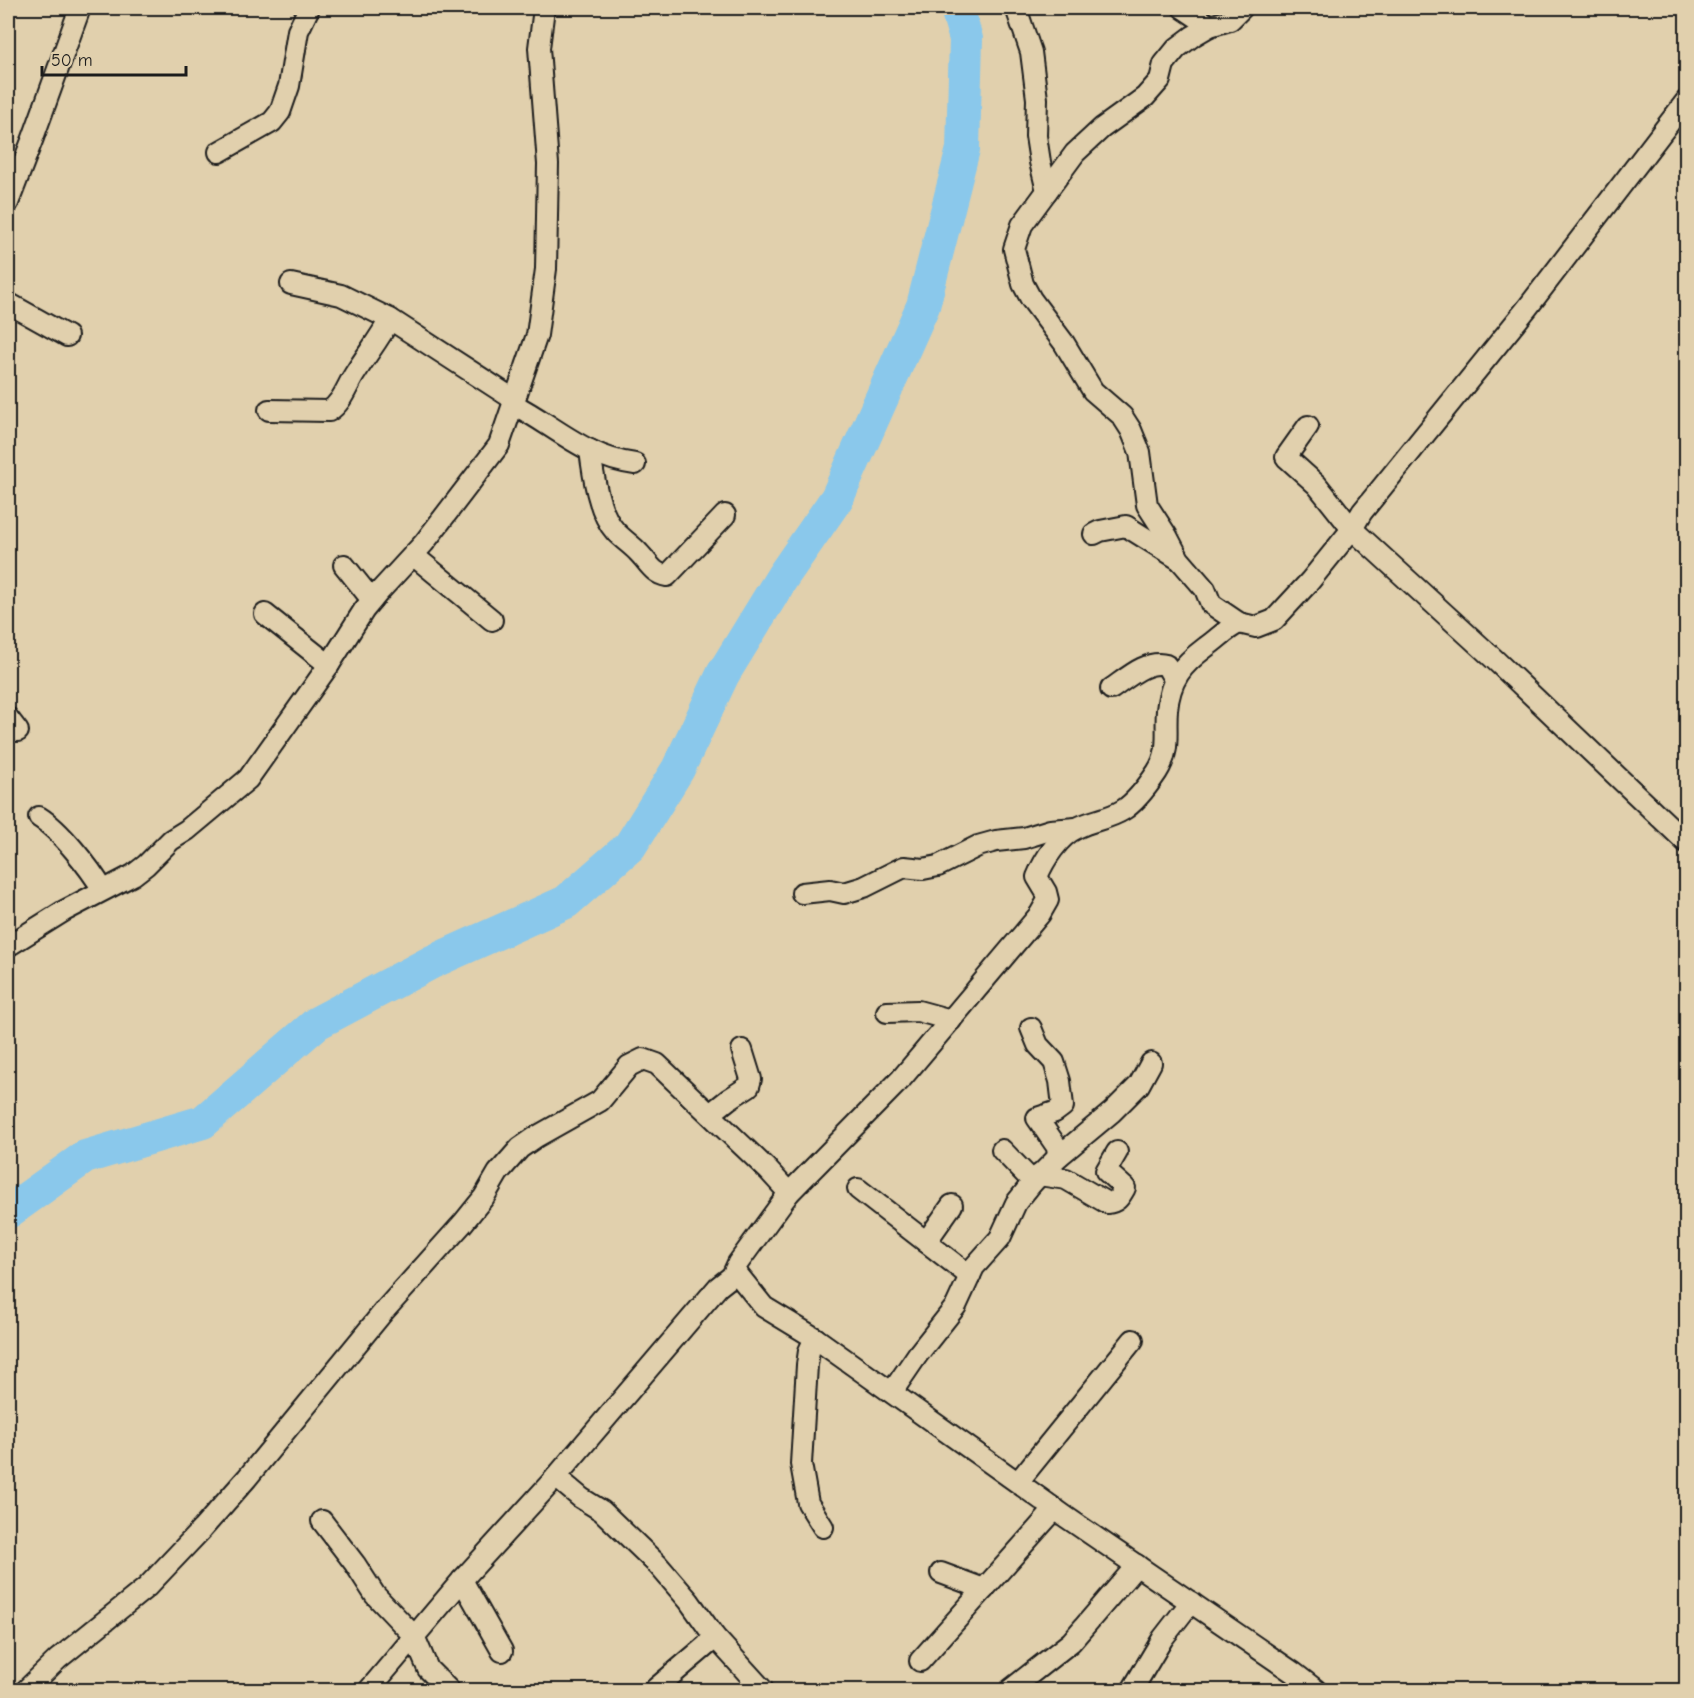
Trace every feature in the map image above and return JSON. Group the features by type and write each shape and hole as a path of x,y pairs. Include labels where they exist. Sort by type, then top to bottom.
{"street":[{"path":"8,202 80,8"},
{"path":"219,152 272,122 280,112 289,86 298,31 309,8"},
{"path":"8,946 133,875 171,840 187,830 248,779 372,600 424,543 499,446 537,334 546,269 548,164 539,48 544,8"},
{"path":"1016,8 1031,52 1037,99 1036,136 1047,191"},
{"path":"1183,8 1210,26"},
{"path":"1242,8 1230,21 1210,26 1177,48 1164,64 1160,80 1145,97 1102,128 1075,153 1022,225 1014,249 1023,284 1031,299 1064,343 1093,391 1122,416 1131,430 1140,452 1147,505 1179,559 1205,589 1211,604 1239,623 1256,627 1274,620 1310,581 1352,529 1362,512 1528,307 1686,101"},
{"path":"291,284 341,295 390,320 571,441 607,459 635,464"},
{"path":"8,303 67,336"},
{"path":"269,410 329,411 336,406 354,373 390,320"},
{"path":"1308,426 1286,457 1317,485 1352,529 1493,658 1686,842"},
{"path":"590,450 595,482 613,529 640,554 656,573 667,576 725,515"},
{"path":"1094,534 1126,526 1179,559"},
{"path":"413,555 492,620"},
{"path":"344,565 372,600"},
{"path":"266,614 329,665"},
{"path":"802,893 831,890 844,893 864,887 904,867 923,869 938,866 978,846 996,841 1024,838 1050,830 1076,828 1125,809 1158,771 1168,740 1167,711 1174,680 1192,657 1229,628 1239,623"},
{"path":"1111,689 1149,665 1159,663 1166,665 1174,680"},
{"path":"39,817 50,824 103,890"},
{"path":"369,1690 462,1580 556,1477 718,1287 732,1276 759,1232 789,1193 901,1079 1040,914 1048,900 1037,877 1042,864 1065,835 1076,828"},
{"path":"887,1012 918,1011 951,1020"},
{"path":"1031,1028 1038,1045 1054,1062 1060,1081 1063,1106 1055,1112 1037,1118 1057,1147 1058,1157"},
{"path":"710,1114 729,1098 749,1086 751,1079 742,1050"},
{"path":"26,1690 58,1659 147,1587 202,1529 247,1478 384,1311 463,1223 484,1197 498,1173 520,1148 600,1101 629,1066 643,1059 657,1064 789,1193"},
{"path":"892,1392 918,1354 956,1306 974,1267 1000,1238 1016,1203 1058,1157 1119,1105 1139,1084 1151,1063"},
{"path":"1002,1150 1036,1179 1066,1179 1107,1203 1118,1200 1125,1188 1106,1171 1117,1152"},
{"path":"858,1189 970,1276"},
{"path":"926,1242 952,1205"},
{"path":"735,1271 764,1307 815,1338 1055,1509 1316,1690"},
{"path":"815,1338 809,1351 807,1365 801,1464 808,1503 824,1527"},
{"path":"1018,1482 1133,1340"},
{"path":"556,1477 581,1498 602,1511 634,1541 689,1601 714,1636 763,1690"},
{"path":"920,1661 1055,1509"},
{"path":"322,1521 375,1595 414,1636 428,1669 449,1690"},
{"path":"1010,1690 1071,1642 1137,1565"},
{"path":"941,1573 984,1589"},
{"path":"462,1580 502,1651"},
{"path":"1132,1690 1163,1638 1191,1602"},
{"path":"654,1690 707,1645 714,1636"}],"waterway":[{"path":"8,1212 85,1157 203,1122 317,1023 432,962 566,902 630,846 678,769 723,674 783,576 837,498 923,306 963,149 966,39 957,8"}]}
